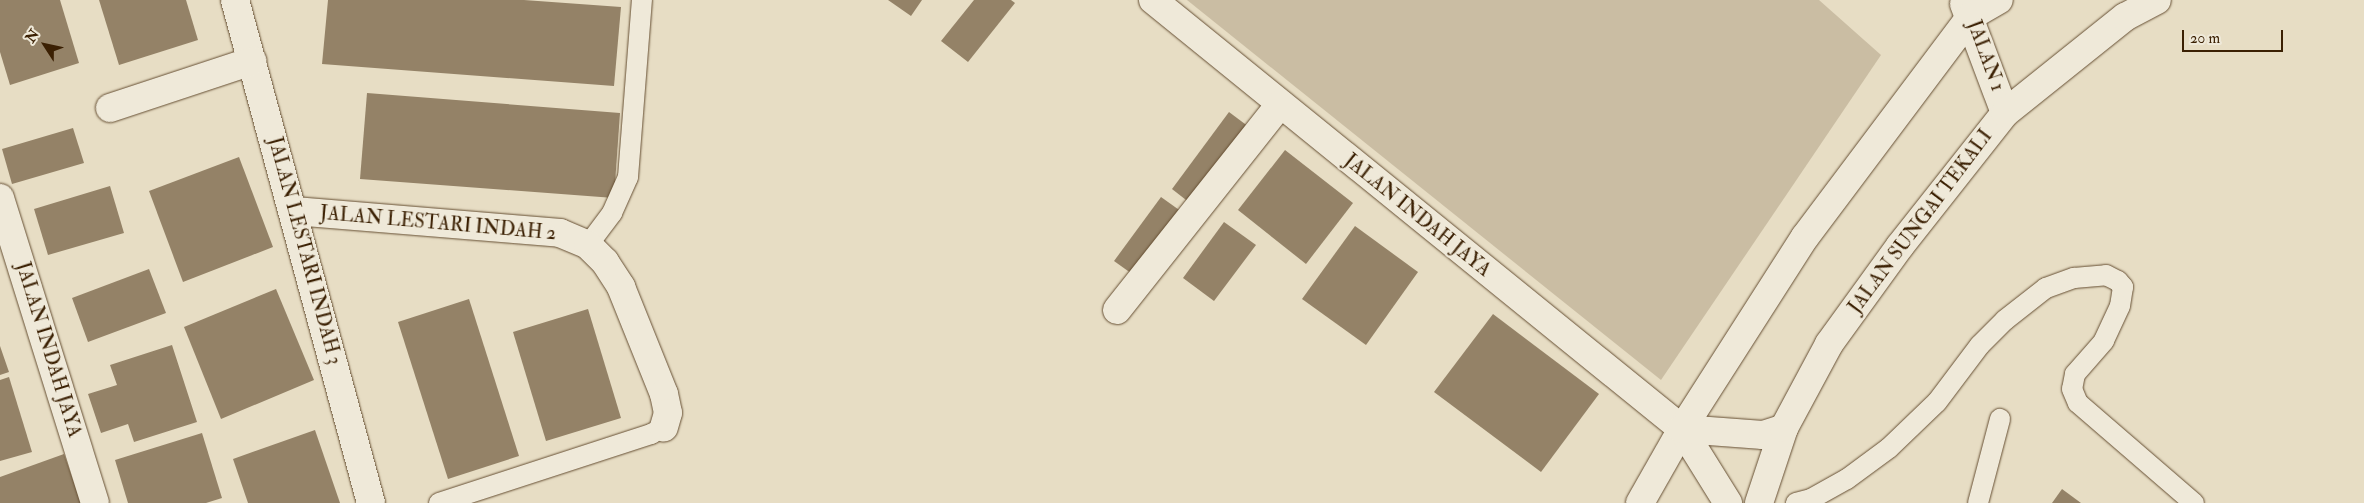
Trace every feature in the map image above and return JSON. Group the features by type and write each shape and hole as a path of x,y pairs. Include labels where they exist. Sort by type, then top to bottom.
{"street":[{"name":"JALAN LESTARI INDAH 3","path":"235,0 294,211 371,503"},
{"name":"JALAN INDAH JAYA","path":"1153,0 1682,429 1728,503"},
{"path":"1640,503 1682,429 1805,237 1967,8 1999,0"},
{"name":"JALAN SUNGAI TEKALI","path":"1759,503 1784,428 1829,344 1900,246 2005,113 2125,17 2157,0"},
{"name":"JALAN 1","path":"1967,8 2005,113"},
{"path":"110,108 252,61"},
{"path":"1117,310 1280,104"},
{"name":"JALAN INDAH JAYA","path":"0,198 95,503"},
{"name":"JALAN LESTARI INDAH 2","path":"294,211 560,233 588,245 605,262 621,287 664,394 668,413 664,427"},
{"path":"1682,429 1762,435 1784,428"}],"lane":[{"path":"588,245 612,213 628,177 642,0"},
{"path":"1796,503 1811,499 1848,479 1889,448 1937,402 1980,345 2005,320 2046,288 2074,278 2106,275 2118,280 2123,287 2120,306 2104,341 2075,374 2072,390 2078,403 2194,503"},
{"path":"1978,503 2000,419"},
{"path":"439,503 651,434 664,427"}],"shaded area":[{"path":"1187,0 1819,0 1881,55 1661,380"}],"building":[{"path":"0,0 60,0 79,63 10,85 0,52"},
{"path":"99,0 186,0 198,40 119,65"},
{"path":"328,0 524,0 621,7 614,86 322,64"},
{"path":"888,0 922,0 911,16"},
{"path":"974,0 1011,0 1015,3 968,62 941,41"},
{"path":"367,93 620,113 614,198 360,179"},
{"path":"1229,112 1261,136 1204,214 1172,189"},
{"path":"73,128 84,163 12,184 2,149"},
{"path":"1285,150 1353,203 1306,264 1238,210"},
{"path":"239,157 273,247 183,282 149,191"},
{"path":"110,186 124,233 48,255 34,209"},
{"path":"1161,197 1196,222 1149,286 1114,261"},
{"path":"1224,222 1256,245 1214,301 1183,278"},
{"path":"1355,226 1418,272 1366,345 1302,299"},
{"path":"149,269 166,313 88,342 72,298"},
{"path":"276,289 314,380 221,419 184,327"},
{"path":"469,299 519,456 448,479 398,322"},
{"path":"588,309 621,418 546,441 513,332"},
{"path":"1493,314 1599,394 1541,472 1434,392"},
{"path":"172,345 197,422 134,442 128,424 101,433 88,394 117,385 110,365"},
{"path":"0,346 9,372 0,375"},
{"path":"9,377 32,452 0,461 0,380"},
{"path":"315,430 340,503 248,503 233,459"},
{"path":"202,433 222,498 206,503 128,503 115,460"},
{"path":"64,454 81,503 0,503 0,477"},
{"path":"2062,489 2081,503 2052,503"}]}
